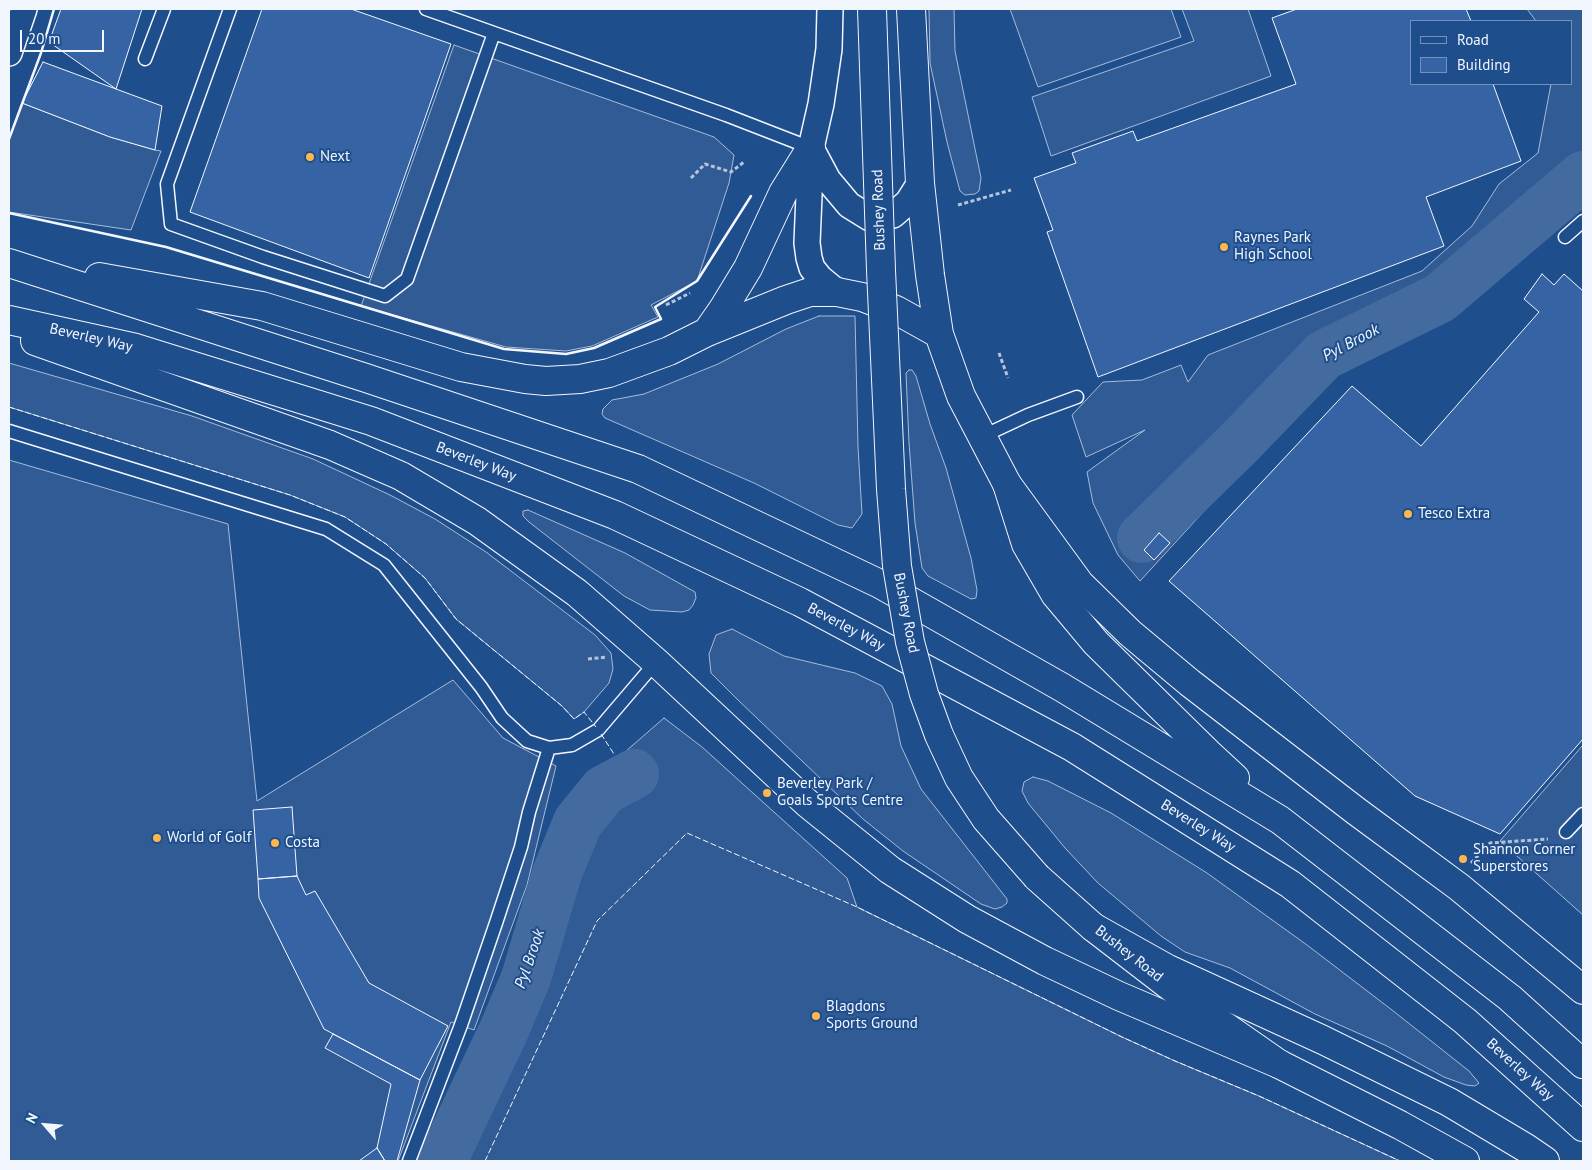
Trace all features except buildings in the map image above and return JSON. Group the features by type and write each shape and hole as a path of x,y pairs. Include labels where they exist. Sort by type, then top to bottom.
{"main road":[{"name":"Bushey Road","path":"872,9 891,490 897,566 910,642 924,694 939,735 958,778 986,819 1037,877 1093,927 1193,1004 1279,1064"},
{"path":"911,9 920,183 930,275 939,334 961,396 1007,484 1080,584 1130,633 1190,683 1318,782 1459,887 1583,990"},
{"path":"707,332 748,268 783,193 811,148"},
{"path":"9,261 262,306 461,367 525,380 580,379 609,373 670,351 707,332 810,292 837,292 862,297 896,310 939,334"},
{"path":"9,261 638,469 880,584 1063,688 1280,820"},
{"name":"Beverley Way","path":"9,320 136,348 371,421 615,516 800,602 1072,747 1290,884 1466,1021 1583,1126"},
{"path":"9,331 330,445 401,476 477,521 570,588 656,662 807,803 890,870 967,919 1045,961 1119,996 1279,1064 1400,1124 1465,1161"},
{"path":"1007,484 1026,544 1055,594 1103,650 1208,753 1280,820 1510,998 1583,1064"},
{"path":"1093,927 1168,969 1323,1040 1449,1102 1545,1161"}],"street":[{"path":"9,53 24,9"},
{"path":"830,9 829,49 821,104 811,148 807,243 812,268 820,278 837,292"},
{"path":"811,148 828,180 849,205 870,218 893,215 908,202 920,183"}],"lane":[{"path":"145,59 164,9"},
{"path":"230,9 167,184 171,224 263,257 385,296 407,279 494,33"},
{"path":"426,9 726,115 811,148"},
{"path":"1564,237 1583,221"},
{"path":"981,437 1028,415 1077,397"},
{"path":"9,432 326,529 384,565 481,687 502,718 528,741 549,748 572,745 598,730 656,662"},
{"path":"410,1161 461,1025 496,923 549,748"},
{"path":"1566,832 1583,814"}],"path":[{"path":"691,178 705,164 730,172 744,162"},
{"path":"958,205 1011,190"},
{"path":"666,305 690,293"},
{"path":"999,353 1008,378"},
{"path":"588,659 611,656"},
{"path":"1468,867 1490,842 1554,839"}],"shaded area":[{"path":"929,9 954,9 955,51 981,178 979,191 975,194 965,195 960,191 947,142 930,63"},
{"path":"1010,9 1171,9 1181,37 1038,87"},
{"path":"1182,9 1248,9 1271,76 1051,156 1032,97 1194,41"},
{"path":"1527,9 1583,9 1583,187 1486,285 1337,366 1140,581 1118,555 1093,503 1087,472 1145,430 1086,457 1072,415 1103,382 1142,380 1181,365 1188,382 1208,355 1422,271 1472,226 1499,184 1538,153 1551,85 1572,85 1572,20 1535,20"},
{"path":"454,45 714,137 734,155 729,183 697,281 651,305 658,317 592,346 566,351 506,347 361,306"},
{"path":"22,103 110,137 161,151 131,230 9,212 9,138"},
{"path":"819,316 855,316 858,447 862,514 852,528 838,525 754,483 605,418 602,414 603,409 612,400 644,394 718,364 786,329"},
{"path":"9,363 192,416 313,459 390,495 435,519 486,552 595,635 611,653 613,669 609,683 584,712 574,719 562,706 456,619 425,578 386,544 345,517 290,495 9,407"},
{"path":"912,370 916,376 930,424 946,468 971,558 977,590 976,598 971,599 928,576 922,568 915,523 909,443 906,373"},
{"name":"World of Golf","path":"9,460 228,524 257,801 453,680 503,738 556,766 527,885 474,1030 451,1022 398,1161 9,1161"},
{"path":"528,510 625,553 695,592 696,598 693,605 689,610 682,612 650,610 624,596 529,522 523,516 523,511"},
{"path":"732,629 784,656 855,673 882,686 892,704 901,746 921,789 1007,899 1007,903 995,909 981,904 903,851 863,819 739,701 711,673 709,654 716,635"},
{"name":"Blagdons Sports Ground","path":"664,718 702,747 847,878 857,907 1122,1037 1259,1096 1400,1161 439,1161 471,1093 571,799"},
{"path":"1583,745 1583,915 1500,841"},
{"path":"1033,777 1048,781 1111,813 1207,873 1307,945 1392,1010 1469,1071 1479,1083 1475,1086 1466,1085 1444,1077 1387,1046 1315,1014 1230,968 1185,952 1161,936 1098,883 1065,848 1028,803 1022,791 1024,782"}],"waterway":[{"name":"Pyl Brook","path":"1142,538 1240,442 1324,355 1440,298 1583,176"},
{"name":"Pyl Brook","path":"442,1161 504,1030 526,978 557,873 578,822 604,790 634,774"}],"fence":[{"path":"9,407 290,495 345,517 386,544 425,578 456,619 562,706 574,719 584,712 596,727"},
{"path":"601,734 614,754"},
{"path":"485,1161 597,921 687,833 857,907 1122,1037 1259,1096 1400,1161"}],"wall":[{"path":"9,139 41,53 54,9"},
{"path":"9,213 166,247 504,349 566,354 594,348 661,319 655,307 697,281 751,196"}],"place":[{"name":"Next","path":"310,157"},
{"name":"Raynes Park High School","path":"1224,247"},
{"name":"Tesco Extra","path":"1408,514"},
{"name":"Beverley Park / Goals Sports Centre","path":"767,793"},
{"name":"World of Golf","path":"157,838"},
{"name":"Costa","path":"275,843"},
{"name":"Shannon Corner Superstores","path":"1463,859"},
{"name":"Blagdons Sports Ground","path":"816,1016"}]}
